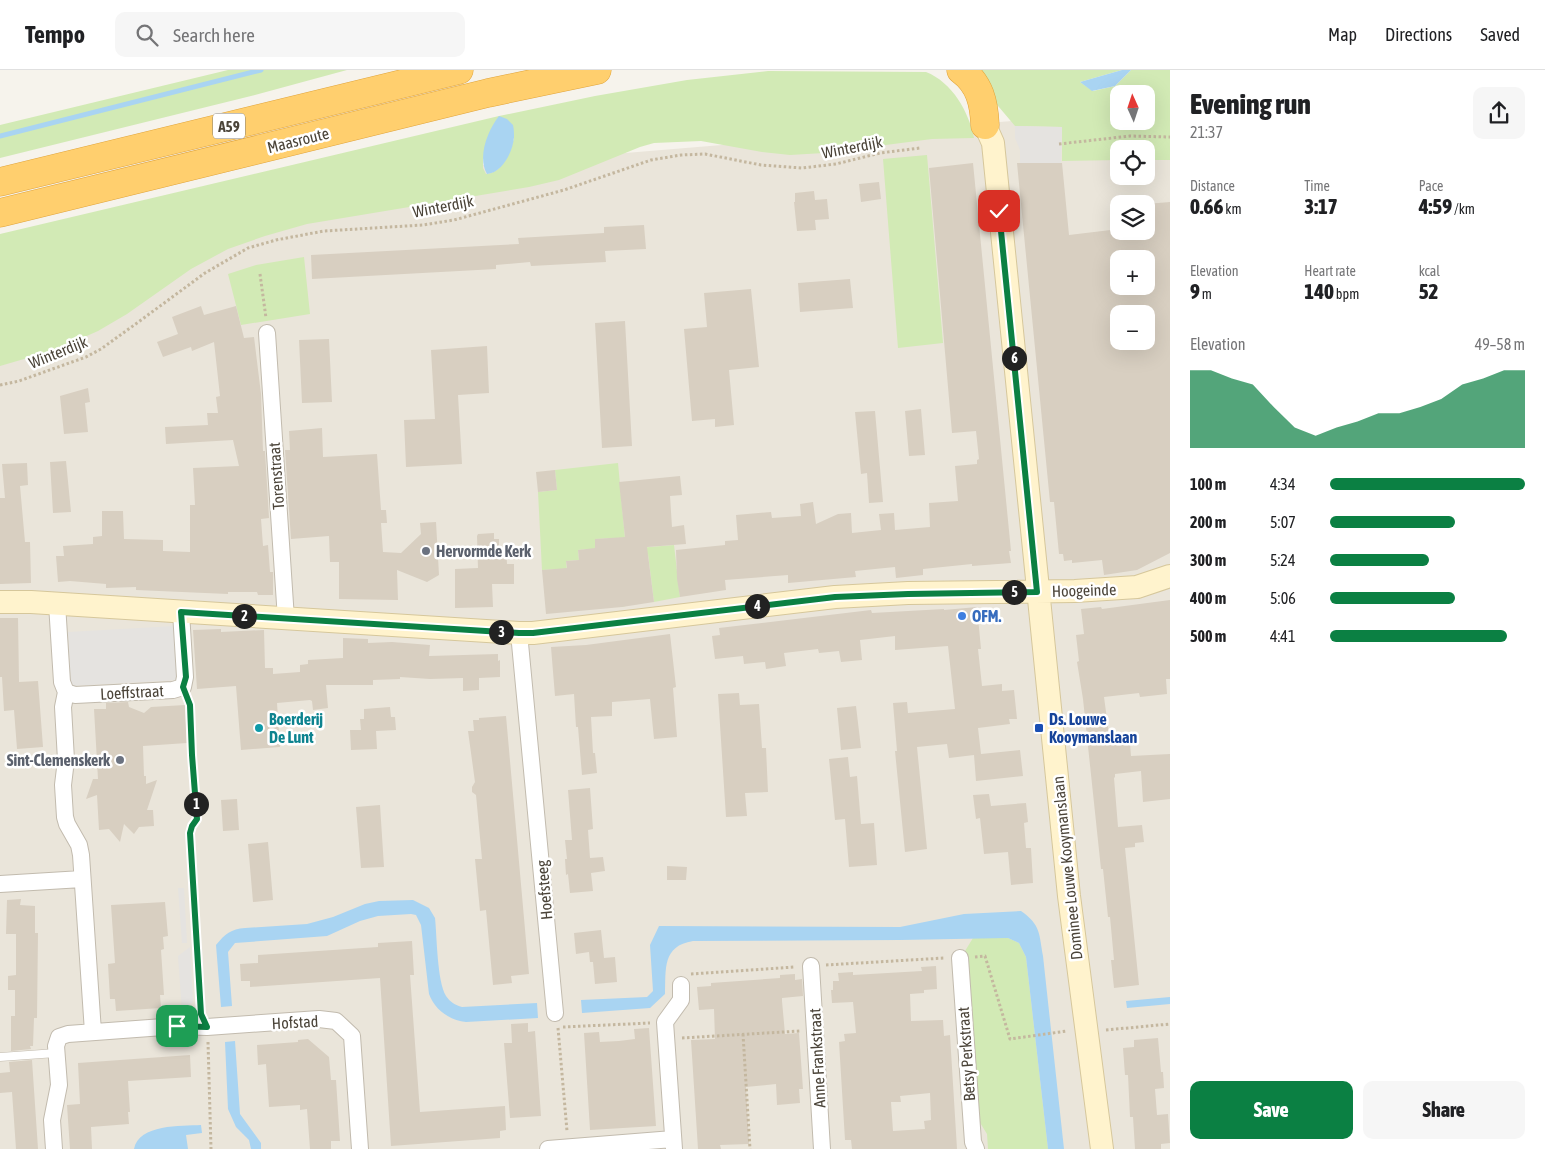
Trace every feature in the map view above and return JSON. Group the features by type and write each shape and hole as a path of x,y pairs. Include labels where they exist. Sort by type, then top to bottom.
{"highway":[{"name":"Maasroute","path":"0,182 459,70"},
{"name":"Maasroute","path":"0,213 479,95 597,70"},
{"path":"961,70 979,90 984,106 986,125"}],"main road":[{"name":"Dominee Louwe Kooymanslaan","path":"986,125 993,143 1069,896 1102,1147"},
{"name":"Hoogeinde","path":"519,633 533,633 835,597 1037,592 1137,587 1170,576"},
{"path":"0,602 519,633"}],"street":[{"name":"Torenstraat","path":"267,333 286,619"},
{"path":"57,604 62,682 66,692 63,707 66,760 63,785 65,817 79,845 81,855 93,1032"},
{"name":"Loeffstraat","path":"66,692 75,695 174,690 183,687 186,677 181,612"},
{"name":"Hoefsteeg","path":"519,633 557,1020"},
{"path":"0,884 82,879"},
{"name":"Betsy Perkstraat","path":"960,958 973,1142 976,1149"},
{"name":"Anne Frankstraat","path":"811,966 822,1149"},
{"path":"548,1149 674,1144 665,1022 681,1000 681,985"},
{"name":"Hofstad","path":"56,1053 56,1046 60,1036 68,1034 177,1026 207,1027 319,1020 336,1021 352,1036 360,1149"},
{"path":"54,1149 52,1120 59,1085 56,1053"}],"lane":[{"path":"0,1057 56,1053"}],"path":[{"path":"1059,144 1130,136 1170,137"},
{"name":"Winterdijk","path":"0,386 86,357 137,323 205,273 248,248 276,240 324,231 423,225 454,220 564,190 651,160 681,154 705,154 761,165 802,168 836,164 880,153 920,148"},
{"path":"260,274 267,333"},
{"path":"183,687 190,705 197,819 191,829 190,841 201,1014 207,1027 211,1149"},
{"path":"960,958 985,956 1010,1039 1070,1031"},
{"path":"569,1148 557,1020 665,1022"},
{"path":"1104,1030 1170,1024"},
{"path":"666,1039 815,1030"},
{"path":"743,1034 750,1149"}],"shaded area":[{"path":"1170,108 1170,1149 0,1149 0,251 302,180 1110,113 1110,130 1155,130 1155,116"},
{"path":"1015,126 1062,127 1061,163 1020,163 1020,150 1015,138"},
{"path":"175,626 178,680 71,686 68,632"},
{"path":"178,888 184,888 187,943 182,943"},
{"path":"190,947 193,1002 182,1010 178,956"}],"green space":[{"path":"228,70 347,70 251,96 0,158 0,125"},
{"path":"973,70 1122,70 1080,82 1093,91 1110,87 1110,130 1155,130 1155,85 1116,85 1131,70 1170,70 1170,160 1155,160 1155,140 1110,140 1110,160 1062,161 1062,127 1015,126 993,100"},
{"path":"768,71 926,72 944,83 958,99 968,118 974,138 932,139 824,153 790,155 701,141 654,143 559,180 529,187 307,224 228,249 191,269 127,314 98,331 55,350 0,366 0,234 499,116 595,96 687,80","holes":["514,138 505,161 497,170 486,174 483,168 483,159"]},
{"path":"927,155 943,343 898,348 883,159"},
{"path":"304,257 310,314 241,325 228,274 256,265"},
{"path":"618,463 626,549 674,545 680,597 654,602 648,554 626,558 633,604 622,607 616,538 595,539 596,562 594,562 593,554 589,555 588,549 578,550 579,560 566,561 567,570 579,569 579,577 571,577 573,597 567,597 564,569 542,570 538,492 557,490 555,470"},
{"path":"973,938 1008,938 1019,943 1026,957 1048,1149 988,1149 987,1134 979,1121 965,951"}],"water":[{"path":"1122,70 1131,70 1116,85 1110,85 1110,87 1092,91 1080,82"},
{"path":"499,116 507,119 513,125 513,143 509,155 502,166 487,174 483,160 485,144"},
{"path":"413,900 429,908 435,918 441,980 449,1000 462,1007 537,1003 538,1018 466,1022 454,1019 443,1013 435,1005 429,994 421,925 416,915 411,914 378,916 360,921 327,936 235,943 228,952 232,1006 221,1007 216,945 229,933 245,928 307,924 379,901"},
{"path":"1021,911 1036,926 1041,942 1064,1149 1048,1149 1026,957 1019,943 1008,938 693,941 683,944 671,953 666,968 665,994 650,1008 582,1013 581,1000 647,997 653,991 650,945 659,926 900,927 964,914"},
{"path":"1170,997 1170,1004 1127,1008 1126,1001"},
{"path":"235,1041 240,1114 261,1143 261,1149 251,1149 249,1140 236,1127 228,1109 225,1042"},
{"path":"201,1125 202,1133 186,1135 188,1149 134,1149 137,1141 152,1131 172,1126"}],"building":[{"path":"973,163 1011,563 972,566 972,564 923,569 923,575 896,578 895,567 855,571 856,577 788,583 788,575 725,580 726,590 680,597 676,550 725,545 725,541 738,540 736,515 771,512 772,518 801,516 800,504 813,502 816,524 838,514 851,513 852,533 881,530 879,514 894,513 895,530 930,527 929,503 958,501 955,466 977,464 979,459 976,431 952,433 929,168"},
{"path":"1017,163 1062,163 1069,235 1110,230 1110,240 1155,240 1155,203 1170,202 1170,553 1137,570 1104,575 1102,560 1072,563 1072,560 1064,561 1063,554 1059,554 1054,502 1050,502"},
{"path":"879,182 881,199 861,202 859,184"},
{"path":"814,191 815,200 827,199 829,219 815,220 816,230 797,231 795,193"},
{"path":"644,225 646,249 605,251 606,262 531,266 530,262 496,265 496,269 312,279 311,255 519,244 518,238 604,233 604,227"},
{"path":"850,279 853,308 800,312 798,283"},
{"path":"751,289 759,367 729,370 734,425 715,427 715,419 692,421 684,329 707,327 704,293"},
{"path":"201,306 204,315 236,306 244,338 254,337 261,394 263,451 265,451 269,518 261,519 263,546 268,545 270,572 273,572 273,595 258,595 257,592 228,592 228,594 136,590 136,587 106,588 106,584 58,582 56,556 64,556 63,546 93,544 93,537 102,536 102,511 123,511 124,539 163,540 163,551 190,552 190,505 195,505 193,468 239,466 233,440 166,444 165,427 208,425 207,413 218,413 216,397 220,396 214,342 192,351 191,347 163,357 157,342 178,334 172,317"},
{"path":"625,321 632,446 602,448 595,323"},
{"path":"329,339 332,402 302,403 299,340"},
{"path":"487,346 489,393 458,395 462,464 406,467 404,420 435,419 431,350"},
{"path":"88,388 90,402 85,403 88,432 64,434 60,396"},
{"path":"921,409 925,455 909,456 905,411"},
{"path":"875,411 883,502 869,503 867,473 861,474 855,412"},
{"path":"322,428 323,457 377,454 381,510 386,510 387,523 381,523 383,552 401,553 421,534 420,523 436,522 439,575 427,582 397,570 398,600 339,599 339,562 330,562 329,536 291,539 285,450 290,450 289,431"},
{"path":"66,461 71,512 53,513 50,462"},
{"path":"27,463 28,485 20,486 25,542 30,542 31,583 0,584 0,498 5,498 2,464"},
{"path":"555,470 557,490 538,492 536,472"},
{"path":"680,476 682,495 670,496 672,527 684,525 686,544 647,547 654,602 546,614 542,570 567,568 566,561 579,560 578,550 595,548 595,539 625,537 619,482"},
{"path":"494,533 494,539 499,539 499,547 506,547 507,564 514,564 514,584 492,584 493,607 455,608 455,569 478,568 477,536 478,534"},
{"path":"1170,600 1170,679 1166,679 1167,694 1140,697 1139,693 1104,697 1109,734 1129,732 1131,756 1170,754 1170,799 1143,802 1141,771 1115,774 1114,778 1118,827 1142,825 1144,842 1135,843 1135,847 1125,848 1139,985 1114,988 1111,960 1114,960 1110,917 1108,917 1103,869 1101,869 1083,699 1077,662 1079,661 1076,635 1084,634 1081,609 1101,607 1102,609"},
{"path":"977,607 981,649 978,649 982,686 1002,684 1002,691 1014,690 1017,719 1009,719 1010,724 978,728 981,754 1020,750 1023,776 976,781 974,755 949,758 947,744 917,747 927,849 905,852 895,751 897,751 893,703 907,702 908,713 955,709 948,646 895,650 895,636 860,640 862,660 841,662 839,651 819,653 818,649 784,653 786,666 766,669 765,662 744,664 743,656 715,659 712,636 720,635 719,628 871,610 872,613"},
{"path":"0,618 18,618 19,682 38,681 43,747 17,749 14,710 4,711 2,677 0,677"},
{"path":"221,629 221,632 264,630 265,668 273,668 273,674 300,672 300,665 308,664 308,660 343,658 343,638 368,639 368,643 392,642 430,645 429,656 498,654 500,677 479,678 479,690 463,691 463,678 430,679 400,677 400,679 373,680 373,685 326,685 328,708 313,710 312,701 310,700 277,703 280,747 241,750 236,686 197,689 193,630"},
{"path":"670,634 676,687 673,688 677,737 654,739 650,699 612,702 612,716 591,717 593,753 595,753 597,773 582,775 574,694 555,696 551,647 586,645"},
{"path":"739,693 740,705 759,704 762,748 766,748 768,792 745,793 747,816 726,817 718,694"},
{"name":"Sint-Clemenskerk","path":"128,702 129,707 144,713 151,707 185,705 187,743 143,746 146,784 157,780 147,810 153,810 154,826 139,827 134,834 124,824 120,842 109,829 99,830 97,795 86,799 93,779 98,779 94,709 106,709 106,703"},
{"path":"856,706 861,748 841,750 837,708"},
{"path":"390,707 391,717 395,717 396,730 376,731 377,749 351,750 350,730 361,730 360,719 364,719 364,709"},
{"path":"506,716 529,974 511,976 512,983 493,985 486,910 480,911 475,859 482,859 476,795 472,792 475,782 468,731 474,731 473,720"},
{"path":"848,757 850,777 857,776 861,824 874,823 877,865 849,867 845,819 835,820 829,759"},
{"path":"590,788 593,829 588,830 590,858 603,857 605,871 591,873 593,891 570,893 565,859 567,859 565,840 572,840 568,790"},
{"path":"989,794 991,806 1026,803 1028,822 1024,823 1026,848 1031,848 1033,883 1011,885 1008,852 984,854 980,818 976,819 973,795"},
{"path":"237,799 239,830 223,831 221,800"},
{"path":"380,805 384,867 361,868 356,807"},
{"path":"268,842 273,900 253,902 248,844"},
{"path":"667,866 687,867 686,880 667,880"},
{"path":"21,899 20,905 35,906 35,933 38,933 37,1018 34,1018 33,1046 30,1046 31,1049 11,1051 11,1016 15,1016 15,990 8,990 8,976 16,975 16,934 6,934 7,900"},
{"path":"165,902 168,936 163,937 164,949 161,950 164,995 160,995 161,1008 116,1011 115,999 110,999 108,964 115,963 111,905"},
{"path":"601,930 604,958 615,957 617,982 595,984 593,962 590,962 589,952 576,954 574,933"},
{"path":"412,941 414,975 410,975 420,1112 505,1106 506,1130 500,1131 500,1138 391,1146 380,978 250,987 250,981 241,981 240,964 258,963 258,955 378,947 378,943"},
{"path":"936,966 937,989 924,990 924,993 910,994 911,1021 943,1020 944,1036 950,1035 957,1149 852,1149 851,1140 845,1140 839,1042 845,1041 844,1034 856,1033 853,1002 832,1003 831,990 833,990 833,981 839,981 838,973 853,972 853,975 922,971 921,967","holes":["930,1093 931,1120 924,1121 925,1129 893,1131 891,1102 901,1102 900,1096"]},
{"path":"795,974 795,980 802,979 803,996 782,998 782,1001 785,1034 799,1033 803,1089 799,1089 800,1103 777,1105 776,1084 746,1087 749,1144 720,1145 721,1149 698,1149 691,1040 715,1039 714,1009 699,1010 697,987 711,986 711,983 780,978 780,975"},
{"path":"528,1023 528,1032 535,1031 541,1116 510,1118 504,1043 512,1043 511,1024"},
{"path":"649,1028 656,1126 590,1130 584,1033 599,1032 600,1042 619,1041 635,1039 634,1029"},
{"path":"1158,1038 1164,1088 1155,1089 1157,1115 1168,1114 1170,1143 1161,1144 1161,1149 1135,1149 1133,1117 1130,1117 1128,1075 1125,1075 1123,1048 1134,1047 1134,1040"},
{"path":"308,1039 329,1057 331,1080 336,1080 340,1141 331,1141 331,1149 310,1149 307,1109 300,1110 300,1105 269,1107 266,1064 258,1065 257,1045 298,1042 298,1040"},
{"path":"190,1055 191,1077 128,1081 129,1124 91,1127 92,1149 70,1149 67,1105 80,1104 78,1063"},
{"path":"32,1060 38,1149 16,1149 12,1092 0,1093 0,1073 10,1072 9,1062"}],"waterway":[{"path":"0,136 261,70"}],"place":[{"name":"Hervormde Kerk","path":"426,551"},
{"name":"OFM.","path":"962,616"},
{"name":"Boerderij De Lunt","path":"259,728"},
{"name":"Ds. Louwe Kooymanslaan","path":"1039,728"},
{"name":"Sint-Clemenskerk","path":"120,760"}],"route":[{"path":"177,1026 207,1027 201,1014 190,833 197,819 190,705 183,687 186,677 181,612 533,633 835,597 1037,592 999,211"}]}
